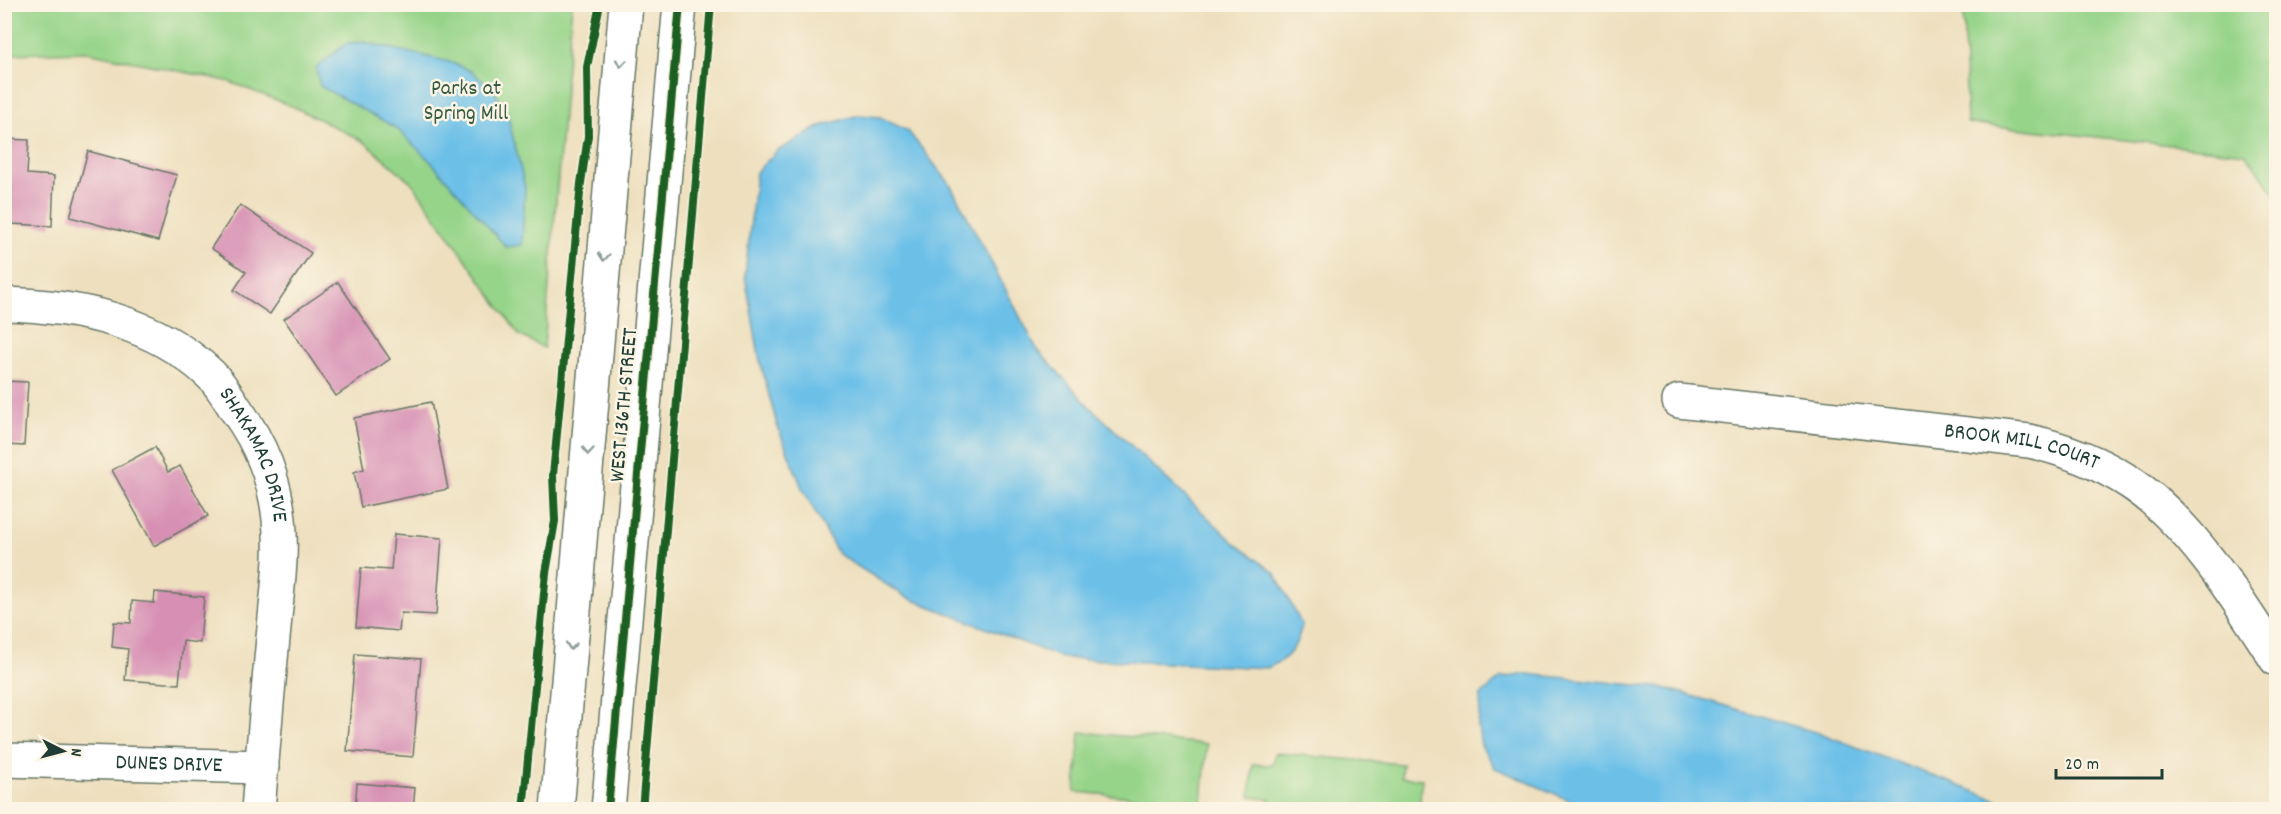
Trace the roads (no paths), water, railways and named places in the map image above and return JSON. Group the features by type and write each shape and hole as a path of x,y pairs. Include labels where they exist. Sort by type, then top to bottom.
{"street":[{"name":"WEST 136TH STREET","path":"557,810 626,4"},
{"name":"WEST 136TH STREET","path":"608,810 680,4"},
{"name":"SHAKAMAC DRIVE","path":"4,304 43,306 101,314 138,327 174,347 211,375 253,434 268,467 279,520 279,573 258,810"},
{"name":"BROOK MILL COURT","path":"1679,401 2029,441 2060,448 2088,460 2132,483 2167,514 2204,555 2277,659"},
{"name":"DUNES DRIVE","path":"4,760 262,767"}],"water":[{"path":"363,42 450,62 471,71 494,91 507,112 525,187 522,245 506,247 432,163 396,128 320,86 316,68 347,43"},
{"path":"859,115 880,117 908,131 950,184 1037,349 1088,405 1235,543 1275,573 1302,625 1294,647 1287,656 1267,668 1062,658 906,597 838,554 802,488 777,425 760,361 745,276 756,172 777,151 821,126"},
{"path":"1527,674 1665,688 1825,735 1997,800 2007,809 1590,809 1495,768 1481,745 1478,727 1481,695 1501,678"}],"park label":[{"name":"Parks at Spring Mill","path":"466,102"}]}
